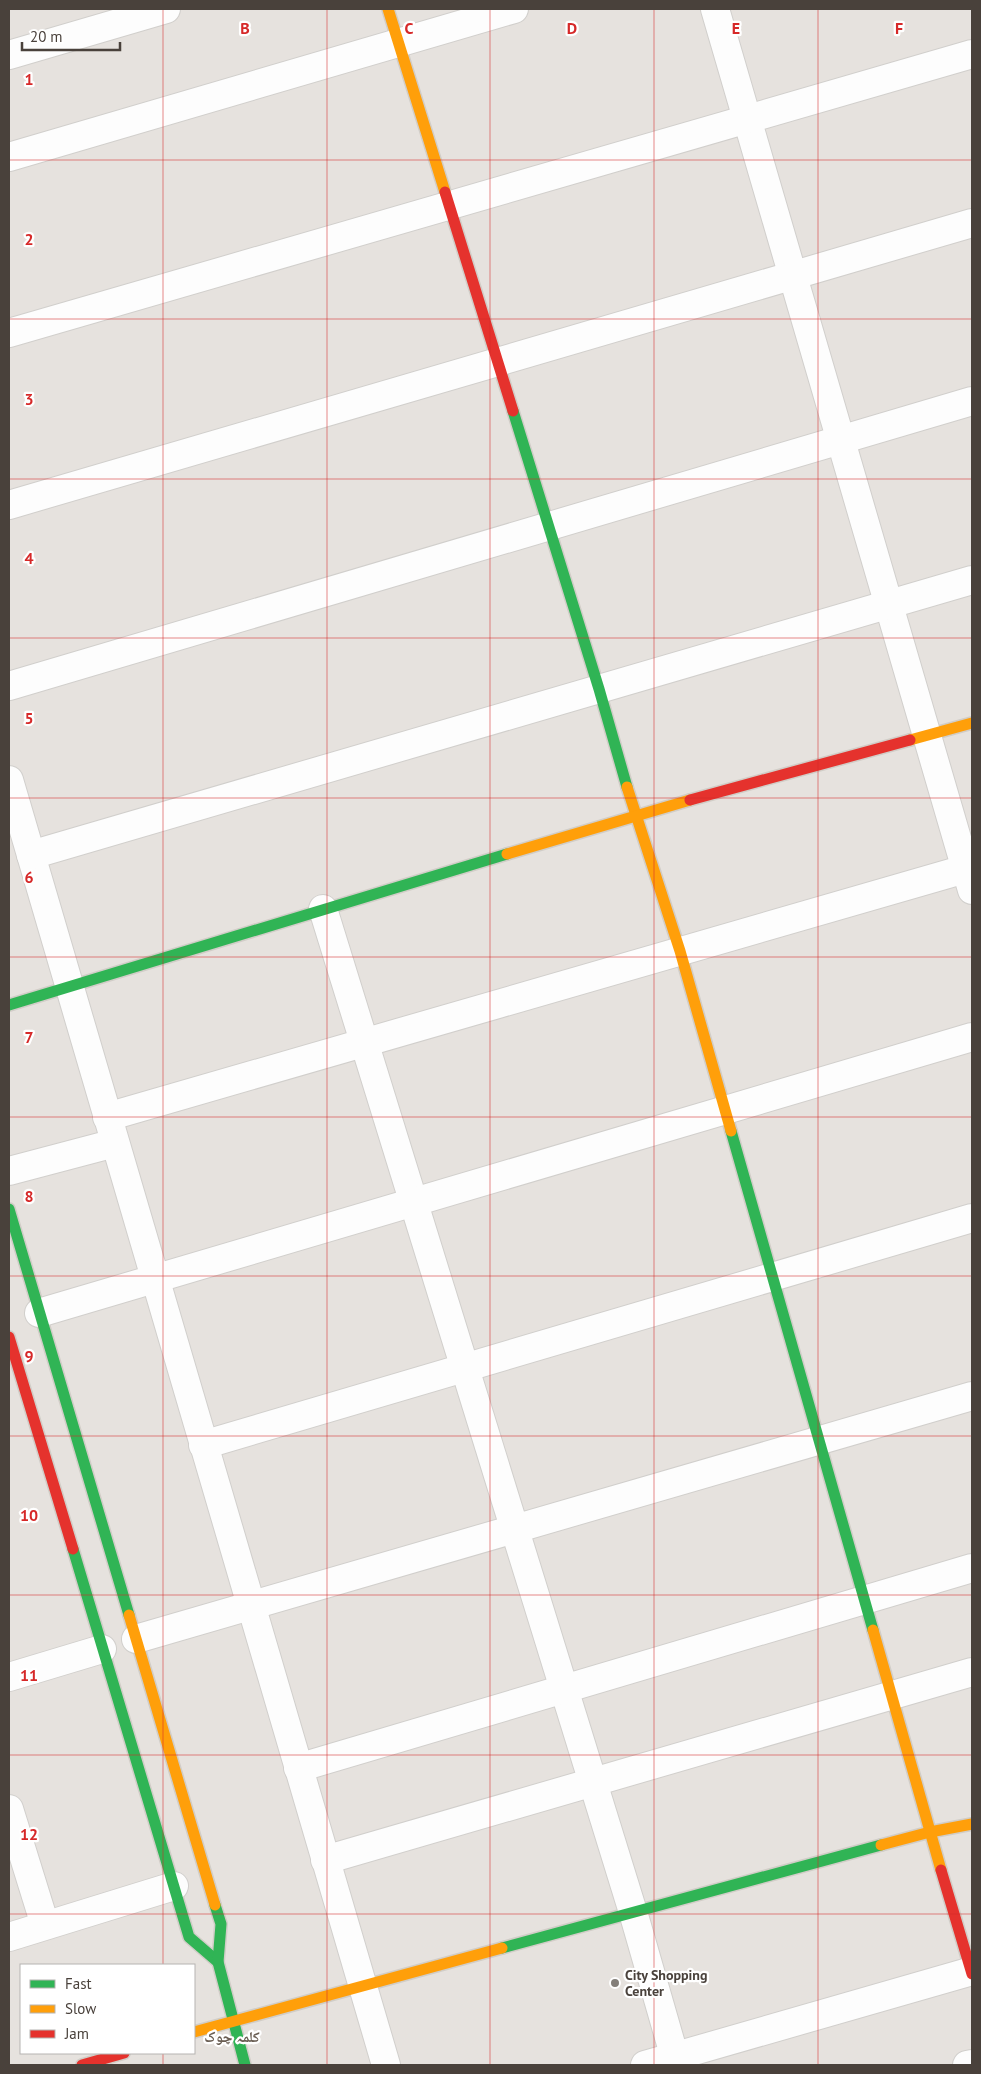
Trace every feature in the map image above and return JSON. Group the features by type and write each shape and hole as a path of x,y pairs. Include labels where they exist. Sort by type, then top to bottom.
{"street":[{"path":"9,55 166,9"},
{"path":"388,9 599,689 635,815 680,951 930,1832 972,1972 676,2061 646,2065"},
{"path":"9,157 514,9"},
{"path":"107,1117 680,951 970,875 927,736 714,9"},
{"path":"9,333 972,54"},
{"path":"9,506 972,223"},
{"path":"9,686 972,401"},
{"path":"31,856 972,580"},
{"path":"9,1005 635,815 927,736 972,722"},
{"path":"9,780 361,1986 386,2065"},
{"path":"323,909 564,1689 676,2061"},
{"path":"40,1313 972,1037"},
{"path":"9,1171 114,1143"},
{"path":"9,1209 221,1924 218,1962 245,2065"},
{"path":"203,1445 972,1218"},
{"path":"9,1337 189,1937 218,1962"},
{"path":"136,1639 972,1396"},
{"path":"298,1768 972,1568"},
{"path":"9,1676 102,1649"},
{"path":"325,1860 972,1672"},
{"path":"9,1809 45,1926"},
{"path":"930,1832 972,1813"},
{"path":"195,2032 930,1832 972,1824"},
{"path":"9,1937 174,1886"},
{"path":"82,2065 120,2054"},
{"path":"967,2065 972,2064"}],"shaded area":[{"path":"9,9 972,9 972,2065 9,2065"}],"traffic: fast":[{"path":"513,411 599,689 627,787"},
{"path":"9,1005 507,854"},
{"path":"731,1131 873,1630"},
{"path":"9,1209 129,1615"},
{"path":"73,1549 189,1937 218,1962"},
{"path":"502,1948 881,1845"},
{"path":"215,1905 221,1924 218,1962 245,2065"}],"traffic: slow":[{"path":"388,9 445,192"},
{"path":"910,740 972,723"},
{"path":"627,787 680,951 731,1131"},
{"path":"507,854 690,800"},
{"path":"129,1615 215,1905"},
{"path":"873,1630 941,1870"},
{"path":"881,1845 930,1832 972,1824"},
{"path":"195,2032 502,1948"}],"traffic: jam":[{"path":"445,192 513,411"},
{"path":"690,800 910,740"},
{"path":"9,1337 73,1549"},
{"path":"941,1870 972,1974"},
{"path":"82,2065 120,2054"}],"place":[{"name":"City Shopping Center","path":"615,1983"}],"district":[{"name":"کلمہ چوک","path":"232,2037"}]}
